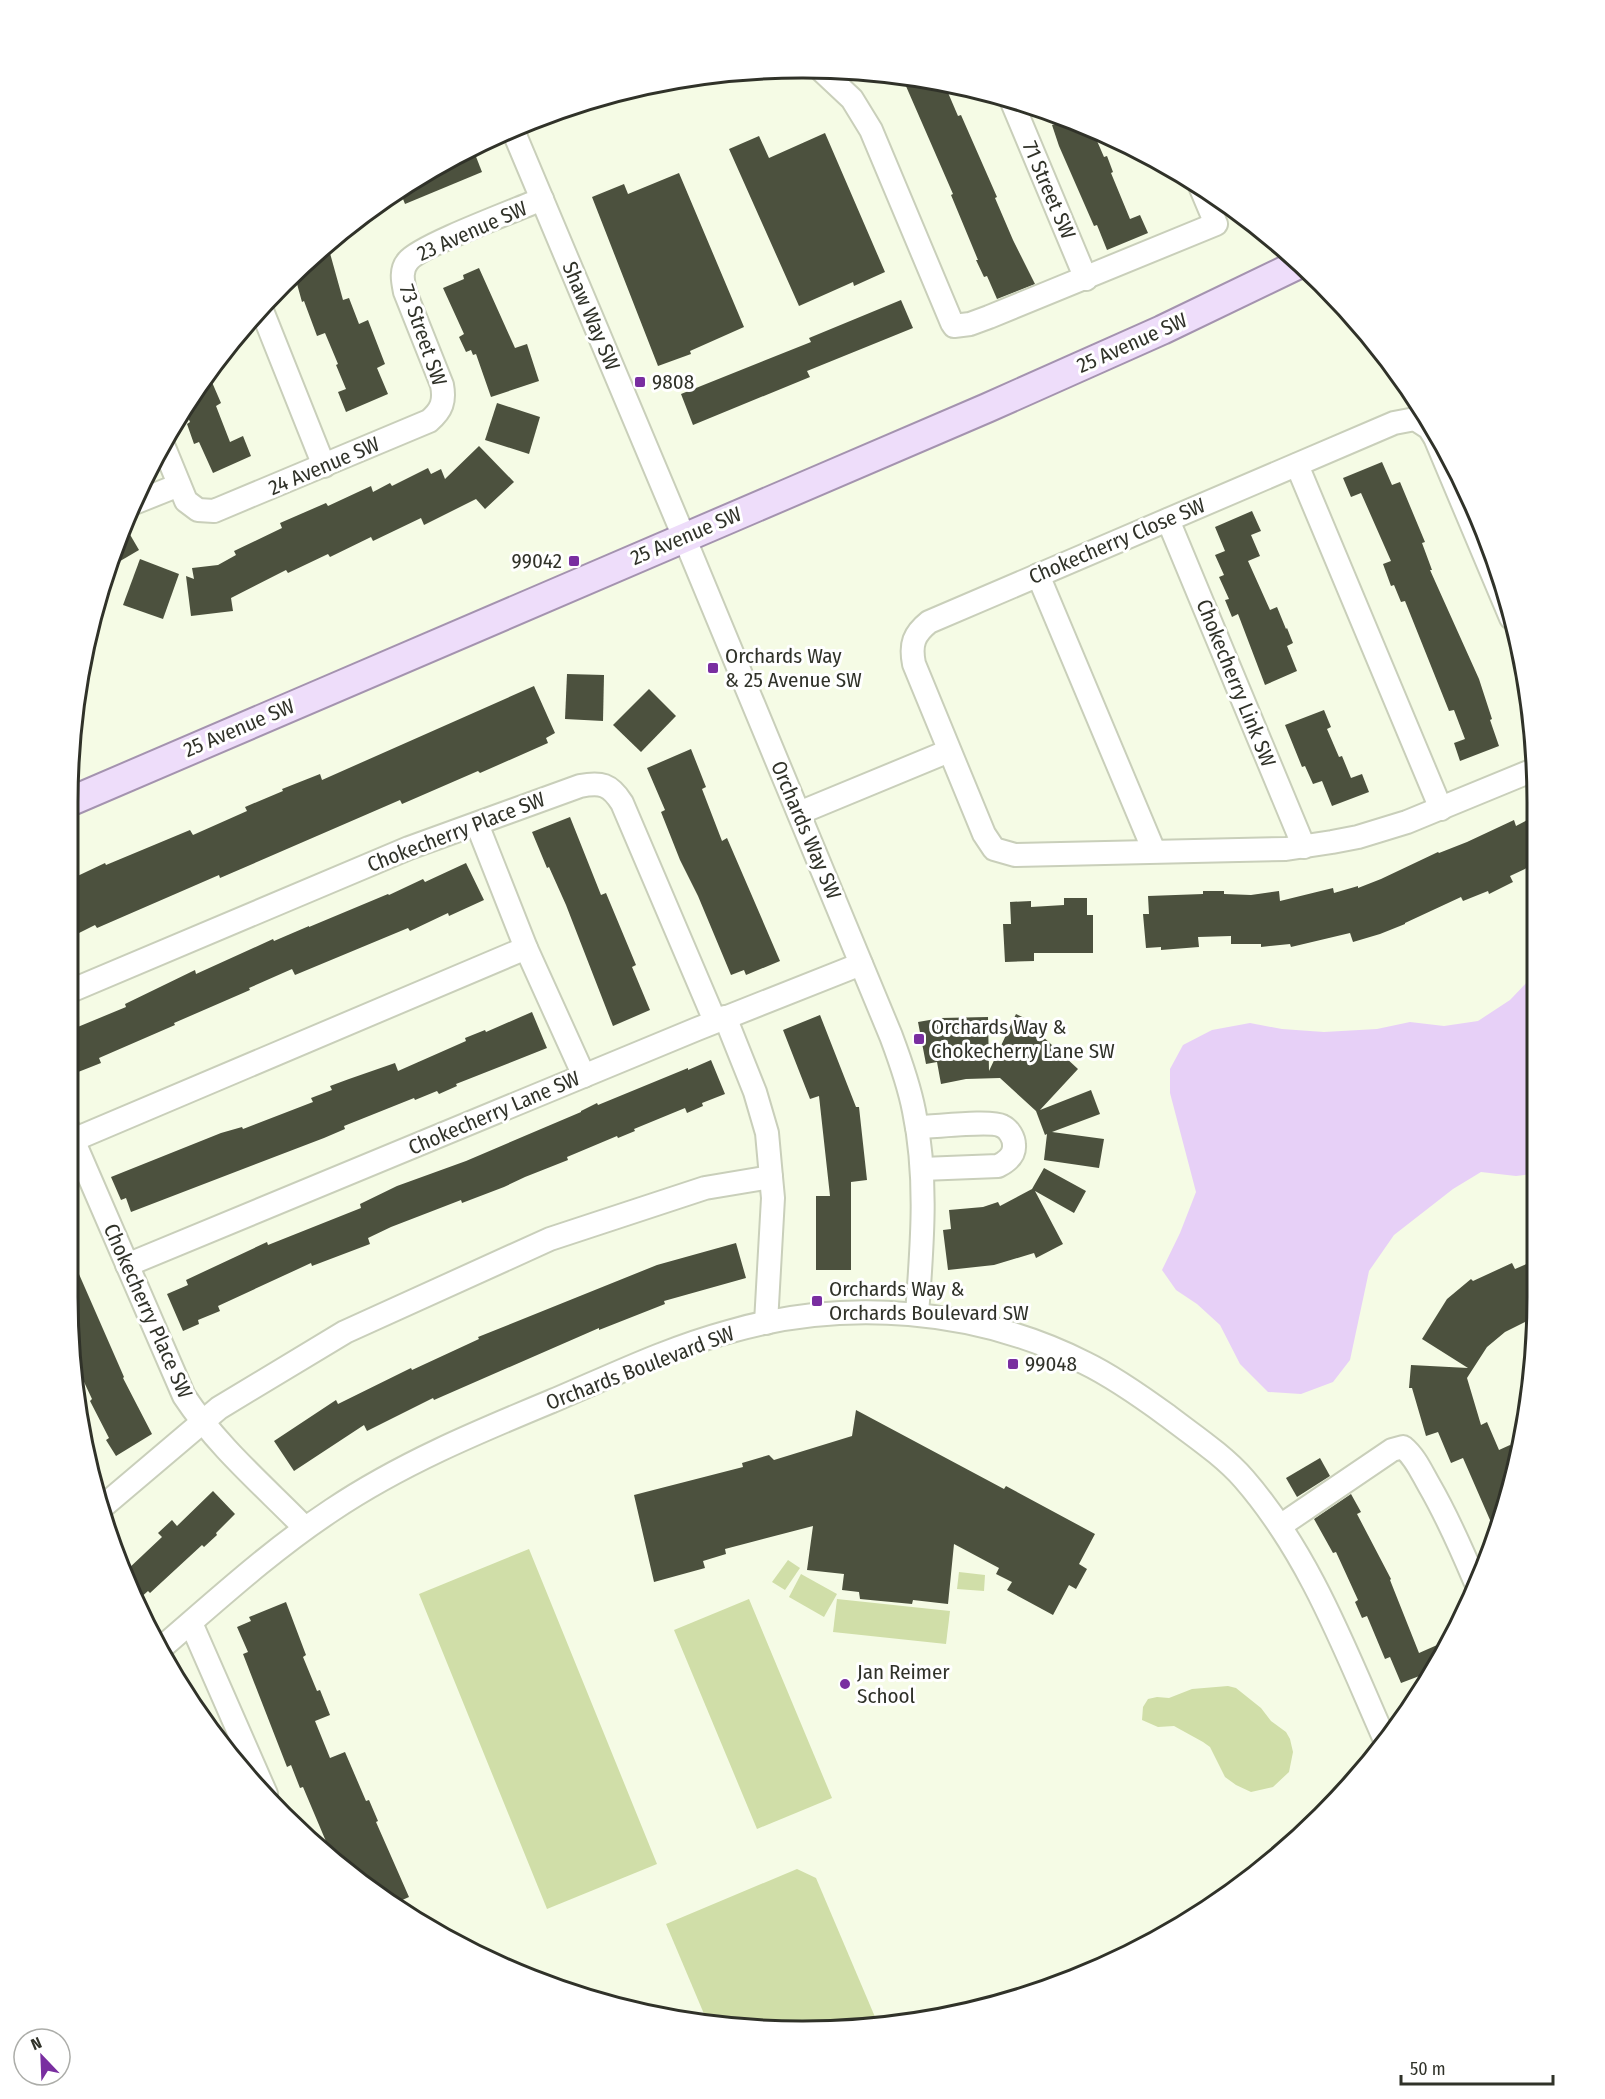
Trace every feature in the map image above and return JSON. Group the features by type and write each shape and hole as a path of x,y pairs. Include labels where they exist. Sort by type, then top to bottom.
{"main road":[{"name":"25 Avenue SW","path":"78,798 998,403 1162,330 1291,268"}],"street":[{"path":"831,79 852,99 871,130 954,326 970,324 989,317 1216,224 1206,201"},
{"name":"71 Street SW","path":"1015,110 1086,279"},
{"name":"Shaw Way SW","path":"516,137 684,537"},
{"name":"23 Avenue SW","path":"405,265 409,259 429,248 542,199"},
{"name":"73 Street SW","path":"405,265 402,280 405,292 442,385 444,396 442,405"},
{"path":"265,318 324,466"},
{"name":"24 Avenue SW","path":"179,484 186,501 198,510 206,512 226,507 429,421 442,405"},
{"name":"Chokecherry Close SW","path":"1418,421 1415,419 1394,423 929,622 913,639 914,664 984,834 994,849 1015,855 1304,847 1358,837 1441,808 1526,773"},
{"path":"145,498 179,484 168,454"},
{"path":"1297,465 1441,808"},
{"name":"Chokecherry Link SW","path":"1168,520 1304,847"},
{"name":"Orchards Way SW","path":"684,537 901,1062 917,1127 922,1169 923,1216 917,1314"},
{"path":"1038,575 1154,851"},
{"path":"799,813 949,751"},
{"name":"Chokecherry Place SW","path":"78,988 325,882 580,786 595,783 610,787 622,803 720,1019"},
{"path":"477,824 526,948 584,1076"},
{"path":"78,1131 526,948"},
{"name":"Chokecherry Lane SW","path":"127,1265 720,1019 861,964"},
{"path":"720,1019 754,1092 767,1133 773,1198 766,1323"},
{"path":"917,1127 994,1124 1006,1129 1014,1142 1012,1156 998,1166 922,1169"},
{"name":"Chokecherry Place SW","path":"78,1150 184,1396 222,1444 305,1528"},
{"path":"108,1503 219,1408 345,1332 550,1239 705,1188 771,1177"},
{"name":"Orchards Boulevard SW","path":"167,1643 246,1574 305,1528 389,1475 496,1424 682,1347 730,1331 802,1317 843,1313 917,1314 942,1317 1019,1336 1086,1363 1140,1396 1212,1449 1242,1477 1280,1526 1301,1558 1386,1726"},
{"path":"1280,1526 1392,1449 1403,1447 1413,1455 1434,1493 1472,1575"},
{"path":"191,1623 248,1762"}],"green space":[{"path":"529,1549 657,1864 547,1909 419,1594"},
{"path":"788,1560 800,1568 785,1590 772,1582"},
{"path":"959,1572 985,1575 984,1591 957,1589"},
{"path":"801,1574 837,1594 824,1617 789,1597"},
{"path":"749,1599 832,1798 757,1829 674,1630"},
{"path":"837,1599 950,1611 946,1644 833,1632"},
{"path":"1228,1686 1236,1688 1261,1708 1271,1721 1286,1732 1290,1739 1293,1752 1289,1772 1273,1787 1251,1792 1236,1785 1225,1777 1210,1747 1203,1742 1174,1726 1158,1727 1142,1720 1143,1707 1148,1699 1169,1698 1192,1689"},
{"path":"797,1869 816,1878 875,2017 802,2021 704,2014 666,1924"}],"shaded area":[{"path":"1527,982 1527,1175 1516,1176 1481,1172 1453,1189 1394,1235 1369,1271 1350,1360 1333,1382 1301,1394 1268,1392 1240,1364 1220,1325 1197,1304 1176,1290 1162,1270 1196,1192 1170,1093 1170,1069 1183,1045 1212,1030 1250,1023 1282,1029 1324,1032 1377,1029 1410,1022 1444,1026 1478,1021 1510,1000"}],"building":[{"path":"906,85 948,93 958,116 961,115 1013,240 1035,284 997,299 987,276 984,277 976,260 978,260 951,195 953,194"},
{"path":"1056,124 1097,141 1104,157 1107,156 1113,172 1111,173 1130,219 1140,215 1148,233 1107,250 1059,146 1052,125"},
{"path":"825,133 885,272 854,286 853,282 799,306 729,149 759,136 769,158"},
{"path":"476,156 482,172 405,204 403,198"},
{"path":"679,173 744,327 690,351 691,354 658,366 592,197 624,184 628,194"},
{"path":"330,254 343,300 349,298 359,324 368,320 385,364 377,368 388,394 346,412 338,392 346,389 336,365 338,364 325,333 317,336 304,301 302,302 297,284"},
{"path":"479,268 515,348 527,344 539,381 491,397 476,354 473,355 471,350 466,352 459,337 464,334 443,288 464,279 463,275"},
{"path":"901,300 913,328 807,371 810,377 693,425 681,394 811,342 809,338"},
{"path":"212,383 221,403 216,406 230,442 243,436 251,456 213,473 199,442 194,444 187,424 190,422 188,418"},
{"path":"497,403 540,417 529,454 485,440"},
{"path":"479,446 514,482 485,509 476,499 424,525 421,518 373,541 371,537 330,557 328,554 288,573 286,570 231,598 233,611 191,616 186,576 194,579 192,568 218,565 236,555 234,551 282,528 280,523 326,503 328,506 371,486 373,492 390,483 392,486 428,468 431,474 441,469 445,479"},
{"path":"1382,462 1392,485 1400,482 1425,542 1422,543 1432,570 1430,570 1479,679 1492,719 1490,720 1499,746 1460,761 1454,743 1465,739 1454,710 1449,711 1405,601 1401,602 1394,585 1391,586 1383,564 1391,561 1361,493 1351,497 1343,478"},
{"path":"1252,511 1261,531 1251,535 1260,556 1248,561 1270,610 1277,607 1287,628 1293,643 1287,646 1297,671 1265,685 1238,614 1232,617 1225,600 1229,599 1219,577 1224,575 1215,555 1225,551 1215,527"},
{"path":"130,534 139,550 119,562"},
{"path":"140,559 179,574 163,619 123,605"},
{"path":"567,674 604,675 603,721 565,719"},
{"path":"534,686 555,733 546,738 548,743 480,773 478,771 402,804 400,800 220,878 219,875 97,928 95,925 78,934 78,876 190,830 193,835 247,811 245,807 283,791 282,789 320,774 322,780"},
{"path":"649,689 676,716 641,752 613,725"},
{"path":"1324,710 1331,727 1327,729 1339,757 1342,756 1351,778 1362,774 1369,792 1332,806 1322,781 1313,784 1305,766 1302,767 1285,725"},
{"path":"691,749 706,787 702,789 722,841 727,838 780,961 746,975 744,970 731,975 698,896 680,860 661,812 665,810 647,768"},
{"path":"570,817 601,895 606,893 636,965 632,967 650,1010 613,1026 566,905 532,832"},
{"path":"1514,820 1516,826 1527,820 1527,868 1510,876 1513,882 1489,894 1488,891 1463,901 1461,897 1380,934 1353,942 1350,933 1291,947 1290,944 1261,947 1261,944 1231,944 1231,936 1198,937 1199,947 1161,950 1161,947 1146,948 1143,914 1149,914 1148,896 1203,894 1203,891 1251,895 1279,891 1280,901 1333,888 1334,893 1358,886 1358,888 1381,879"},
{"path":"466,863 484,900 449,916 448,913 410,931 408,928 295,975 292,969 174,1023 175,1025 99,1058 101,1063 78,1072 78,1027 126,1007 125,1004 195,970 196,974 273,939 274,941 389,895 423,879 425,882"},
{"path":"1064,898 1087,898 1087,915 1093,915 1093,953 1034,953 1034,961 1005,962 1003,924 1011,924 1010,902 1031,901 1031,907 1064,905"},
{"path":"532,1012 547,1048 456,1084 457,1086 439,1094 437,1091 415,1100 414,1098 344,1126 345,1129 324,1138 131,1212 126,1198 121,1200 111,1177 221,1133 242,1127 243,1129 313,1102 311,1098 332,1090 330,1086 395,1063 398,1071 466,1041 465,1038 485,1030 486,1032"},
{"path":"1016,1014 1043,1027 1040,1034 1078,1069 1040,1110 1091,1090 1100,1114 1052,1132 1104,1139 1099,1168 1044,1160 1047,1134 1045,1135 1036,1111 1000,1078 966,1079 941,1084 937,1062 926,1064 918,1022 941,1018 988,1017 989,1071"},
{"path":"820,1015 856,1107 859,1107 867,1180 851,1182 851,1270 816,1270 816,1196 830,1196 819,1096 810,1099 783,1030"},
{"path":"711,1060 725,1094 702,1103 703,1106 687,1113 685,1108 634,1129 635,1131 567,1157 568,1160 504,1187 462,1203 461,1200 391,1227 368,1238 370,1244 312,1266 311,1263 218,1306 220,1311 198,1320 199,1324 183,1331 167,1294 188,1285 186,1280 267,1242 268,1245 361,1208 360,1204 397,1186 466,1161 597,1103 598,1105"},
{"path":"1044,1168 1086,1191 1074,1213 1035,1191 1063,1244 1036,1258 1034,1253 994,1265 948,1270 943,1230 951,1229 949,1210 983,1207 998,1202 1000,1206 1032,1189"},
{"path":"736,1243 746,1278 664,1301 665,1304 599,1330 599,1328 434,1400 433,1398 367,1431 364,1425 294,1471 274,1441 336,1400 338,1404 411,1368 412,1370 479,1339 478,1337 657,1265"},
{"path":"1512,1263 1515,1269 1527,1264 1526,1322 1505,1332 1487,1347 1467,1378 1481,1425 1487,1422 1499,1450 1510,1445 1511,1447 1491,1522 1463,1458 1451,1463 1438,1432 1426,1436 1412,1388 1409,1388 1411,1365 1468,1368 1422,1339 1447,1299 1471,1279 1473,1281"},
{"path":"78,1272 123,1378 152,1434 116,1456 106,1440 109,1438 90,1401 92,1399 83,1380"},
{"name":"Jan Reimer School","path":"856,1410 1004,1489 1006,1486 1095,1534 1079,1564 1087,1569 1076,1589 1069,1585 1053,1615 1007,1590 1012,1582 996,1574 999,1568 954,1544 948,1604 913,1600 912,1604 860,1599 859,1592 842,1590 844,1574 807,1570 813,1526 725,1549 726,1554 703,1561 705,1568 654,1582 634,1495 743,1467 742,1463 769,1455 774,1460 852,1436"},
{"path":"1320,1458 1330,1476 1297,1497 1286,1478"},
{"path":"213,1491 235,1514 204,1547 202,1545 150,1593 148,1591 143,1595 130,1567 162,1537 158,1533 172,1520 177,1526"},
{"path":"1351,1494 1361,1512 1357,1514 1391,1579 1419,1653 1437,1645 1419,1676 1401,1683 1390,1657 1385,1659 1367,1616 1362,1618 1355,1602 1358,1600 1336,1552 1333,1553 1314,1519"},
{"path":"286,1602 306,1655 303,1657 330,1715 315,1721 330,1758 345,1752 366,1801 369,1800 378,1821 376,1822 409,1897 400,1899 326,1842 303,1787 300,1788 291,1765 287,1767 243,1654 248,1652 237,1627 251,1621 249,1617"}],"place":[{"name":"9808","path":"640,382"},
{"name":"99042","path":"574,561"},
{"name":"Orchards Way & 25 Avenue SW","path":"713,668"},
{"name":"Orchards Way & Chokecherry Lane SW","path":"919,1039"},
{"name":"Orchards Way & Orchards Boulevard SW","path":"817,1301"},
{"name":"99048","path":"1013,1364"},
{"name":"Jan Reimer School","path":"845,1684"}]}
